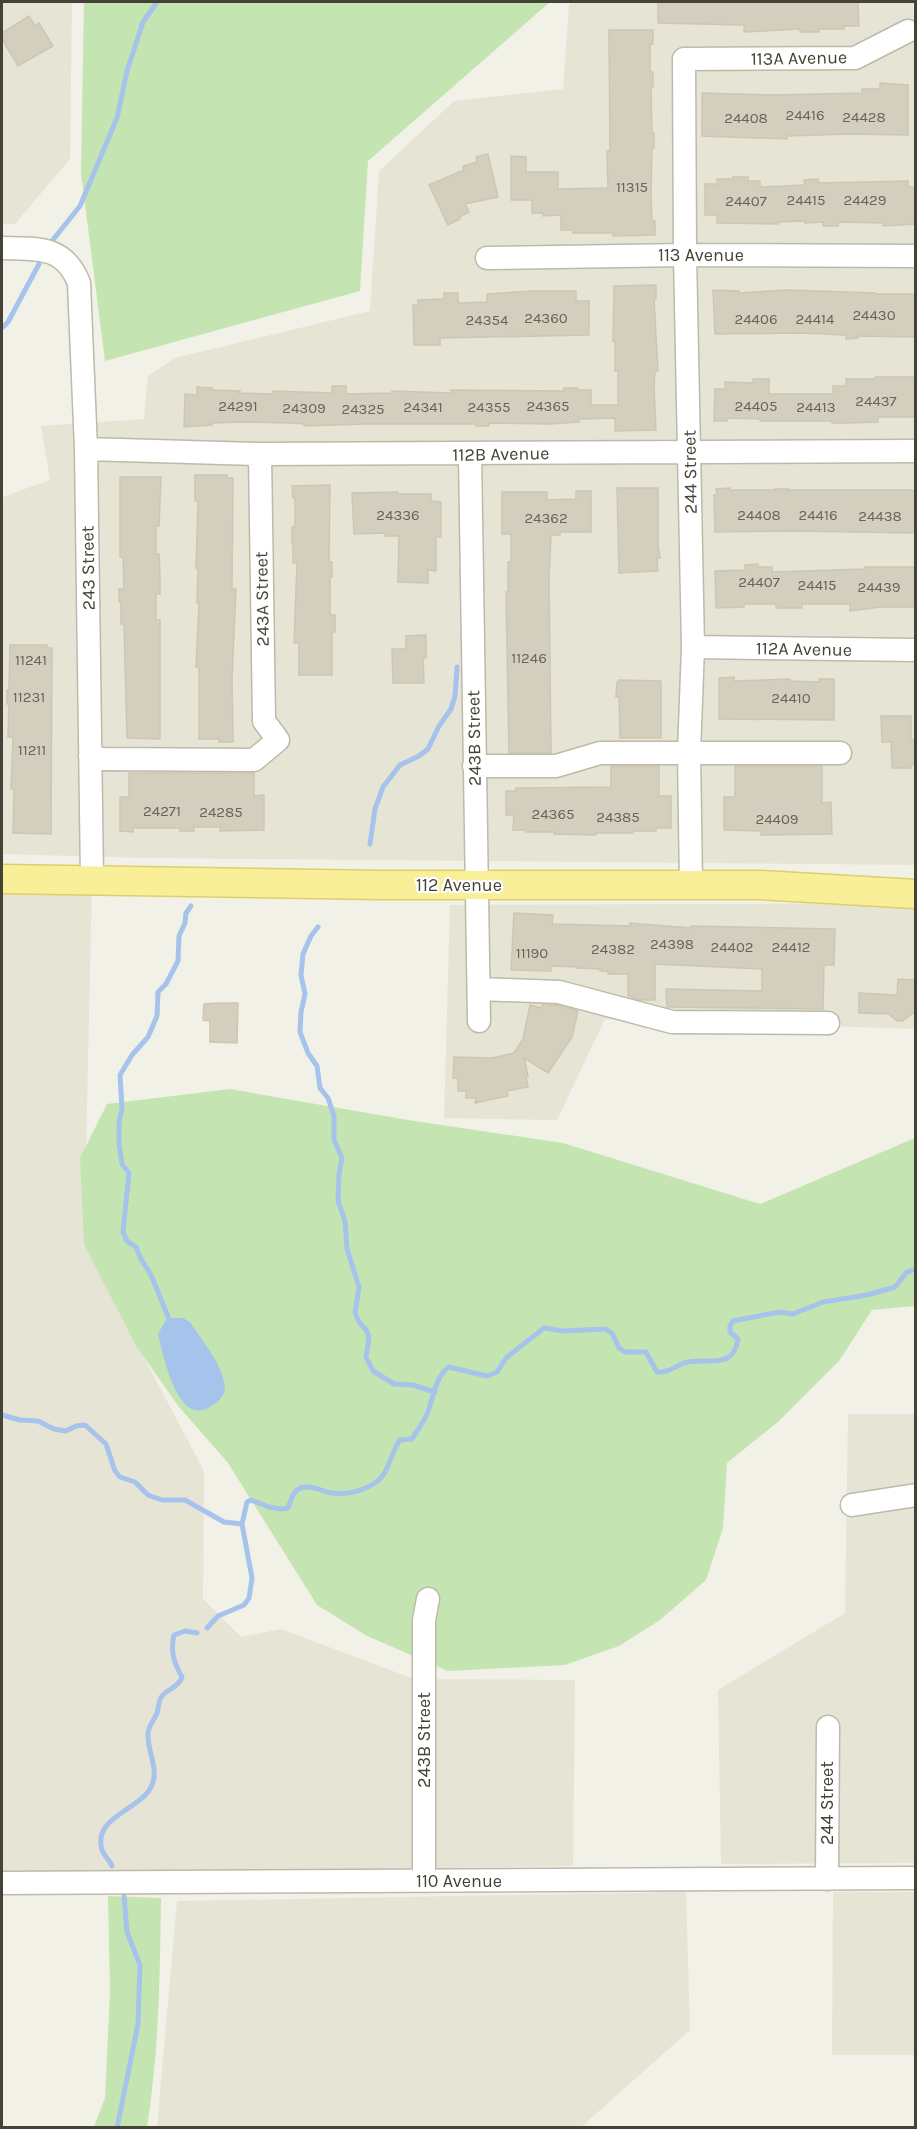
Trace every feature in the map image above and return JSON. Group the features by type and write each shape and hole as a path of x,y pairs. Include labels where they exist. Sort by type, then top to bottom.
{"main road":[{"name":"112 Avenue","path":"2,879 476,886 760,885 915,894"}],"street":[{"name":"113A Avenue","path":"684,59 855,58 908,31"},
{"name":"244 Street","path":"684,59 685,255 693,647 689,753 691,884"},
{"name":"243 Street","path":"2,248 46,250 57,254 73,269 79,283 86,449 92,880"},
{"name":"113 Avenue","path":"487,258 685,255 915,256"},
{"name":"112B Avenue","path":"86,449 260,454 915,451"},
{"name":"243A Street","path":"90,756 102,759 254,760 278,740 264,721 260,454"},
{"name":"243B Street","path":"470,454 479,1021"},
{"name":"112A Avenue","path":"693,647 915,650"},
{"path":"474,766 556,766 600,753 840,753"},
{"path":"479,989 559,992 672,1022 828,1023"},
{"path":"852,1505 915,1495"},
{"name":"243B Street","path":"424,1881 423,1620 428,1599"},
{"name":"244 Street","path":"827,1879 828,1727"},
{"name":"110 Avenue","path":"2,1883 915,1878"}],"shaded area":[{"path":"2,2 72,2 70,159 15,224 2,224"},
{"path":"571,2 913,2 916,78 915,865 147,858 2,854 2,497 50,480 41,426 144,419 148,376 175,358 370,311 379,171 454,101 563,89"},
{"path":"2,879 92,880 84,1244 204,1471 203,1599 241,1637 281,1629 414,1679 575,1680 573,1866 2,1875"},
{"path":"915,903 915,1029 605,1019 557,1120 444,1118 450,905"},
{"path":"848,1414 915,1414 915,1863 721,1864 718,1690 845,1613"},
{"path":"686,1892 690,2030 581,2127 157,2127 177,1901"},
{"path":"833,1892 915,1892 915,2055 832,2055"}],"green space":[{"path":"84,2 550,2 368,161 360,291 105,361 81,173"},
{"path":"230,1089 408,1120 563,1143 760,1204 915,1138 915,1306 872,1310 839,1361 779,1421 727,1463 723,1528 706,1580 660,1620 619,1646 565,1665 448,1671 367,1636 317,1605 228,1463 179,1407 136,1346 84,1244 80,1158 107,1104"},
{"path":"108,1896 161,1898 156,2042 147,2127 94,2127 105,2098 110,1993"}],"water":[{"path":"183,1318 190,1322 216,1361 223,1378 225,1390 221,1398 201,1411 190,1408 182,1400 168,1372 158,1334 165,1321"}],"building":[{"path":"658,2 858,2 859,26 844,26 844,29 819,29 819,32 800,32 800,29 744,32 744,25 658,23"},
{"path":"29,16 35,26 39,23 53,46 18,66 2,39 2,33"},
{"path":"609,30 653,30 653,44 650,44 650,72 653,72 652,133 654,133 651,194 655,235 613,236 613,233 573,233 573,230 561,230 561,215 543,216 543,213 532,213 532,200 511,200 511,156 526,157 526,172 558,172 558,189 608,188"},
{"path":"880,83 908,85 908,135 787,136 787,139 702,136 702,93 773,95 862,93 862,89 880,89"},
{"path":"488,154 498,197 465,204 469,212 448,225 429,185 464,170 463,166 477,162 476,157"},
{"path":"733,177 748,177 748,181 760,181 760,187 805,185 804,180 818,179 819,183 908,181 908,187 915,187 915,224 883,226 883,223 838,222 838,226 823,226 823,222 805,223 805,221 778,222 778,224 717,223 717,215 705,215 705,184 717,184 717,179 733,179"},
{"path":"656,285 656,299 654,299 658,371 655,371 654,387 656,430 615,431 615,418 579,419 579,422 549,424 489,423 489,426 365,424 304,426 304,424 290,423 242,422 184,427 185,394 197,395 197,387 240,391 239,393 273,394 273,391 332,393 332,386 346,386 346,394 392,393 392,391 451,393 451,390 564,391 564,388 578,388 578,390 591,390 591,405 618,405 618,371 615,371 615,341 613,341 614,286"},
{"path":"713,290 739,291 739,293 787,290 915,294 915,337 858,336 858,338 846,339 846,335 802,333 715,334"},
{"path":"576,291 576,301 589,301 589,335 440,338 440,345 414,345 413,305 418,305 418,300 444,299 444,293 458,293 458,303 487,302 487,294"},
{"path":"875,377 915,377 915,417 878,417 878,422 848,423 727,418 727,421 714,421 715,389 725,389 725,382 753,383 753,379 769,379 769,394 833,394 833,386 846,386 846,379 875,379"},
{"path":"195,475 227,475 227,478 233,478 232,589 236,589 232,678 233,742 199,739 199,668 196,667 199,603 197,603 198,568 196,568 198,501 195,501"},
{"path":"120,477 161,477 159,526 156,526 156,554 159,554 160,575 160,594 156,594 156,620 160,620 160,739 127,738 124,624 121,624 121,602 119,602 119,589 124,589 123,557 120,557"},
{"path":"330,485 329,562 332,562 332,577 330,577 330,614 335,615 335,632 332,632 332,675 299,675 299,643 294,643 297,563 293,563 292,527 295,527 295,498 293,498 292,486"},
{"path":"617,488 658,488 660,558 657,558 658,571 619,573"},
{"path":"730,488 730,490 911,490 915,491 915,533 715,532 714,495 717,495 716,489"},
{"path":"576,491 591,491 591,532 560,532 560,535 551,535 549,577 551,753 509,753 506,592 508,592 508,562 511,562 511,534 502,534 502,492 547,492 547,500 576,499"},
{"path":"398,492 398,494 431,494 431,501 441,502 441,537 436,537 436,571 428,570 428,583 398,582 399,536 385,536 385,533 354,534 352,493"},
{"path":"758,564 758,567 772,567 772,572 915,567 915,607 881,607 850,611 850,604 802,604 802,608 776,608 776,604 744,604 744,607 716,608 715,571 745,570 745,565"},
{"path":"426,635 426,658 423,658 424,683 393,683 392,649 406,649 406,636"},
{"path":"10,645 47,645 47,648 52,648 51,834 13,833 14,789 11,789 13,737 8,737 9,704 7,704"},
{"path":"734,677 734,681 790,679 790,681 819,682 819,679 834,679 834,720 719,719 719,678"},
{"path":"619,680 661,681 661,738 620,738 619,697 616,697"},
{"path":"881,716 911,716 911,740 915,740 915,765 911,765 911,768 892,768 891,742 882,742"},
{"path":"611,766 659,766 659,796 671,796 671,828 656,828 656,831 633,831 633,833 596,833 596,835 513,830 514,815 506,815 506,791 516,791 516,788 611,787"},
{"path":"735,766 822,766 822,803 831,802 832,834 761,835 761,831 724,830 724,797 735,797"},
{"path":"129,773 254,773 254,796 264,795 264,830 220,831 220,827 194,827 194,831 180,831 180,828 133,828 133,832 120,831 120,797 129,797"},
{"path":"514,913 553,915 552,924 630,926 630,923 691,928 691,926 835,929 834,965 824,965 823,1009 667,1007 666,989 762,991 762,969 655,964 655,1000 640,1000 628,996 628,974 608,974 608,971 600,971 600,969 551,966 551,971 511,970"},
{"path":"898,979 915,980 915,1012 902,1021 897,1021 889,1014 859,1013 859,993 897,995"},
{"path":"238,1003 237,1043 210,1042 210,1021 203,1020 204,1004"},
{"path":"530,1005 542,1008 542,1005 557,1005 578,1011 572,1037 548,1073 524,1058 528,1087 507,1091 508,1096 475,1103 476,1098 466,1098 466,1091 458,1091 458,1078 453,1078 454,1057 492,1058 514,1053 523,1039"}],"waterway":[{"path":"52,241 80,206 117,118 127,71 143,22 157,2"},
{"path":"2,328 8,322 39,264"},
{"path":"370,844 375,809 383,787 400,765 428,749 439,726 451,709 455,696 457,667"},
{"path":"169,1319 151,1275 136,1247 127,1241 123,1232 129,1173 122,1164 119,1144 122,1108 120,1075 132,1055 148,1037 157,1016 158,992 166,984 178,961 179,936 185,923 186,913 191,906"},
{"path":"318,927 303,954 301,975 305,994 300,1032 308,1053 317,1066 320,1088 328,1098 334,1116 334,1140 342,1158 338,1201 345,1221 347,1249 359,1287 355,1313 369,1338 366,1357 373,1371 394,1384 413,1385 435,1392"},
{"path":"207,1628 218,1616 244,1605 249,1598 252,1578 242,1524 247,1502 251,1500 269,1507 288,1508 293,1494 303,1487 346,1493 364,1489 375,1483 384,1474 400,1440 412,1439 420,1427 427,1414 437,1382 449,1367 487,1376 497,1372 506,1358 544,1328 563,1331 605,1329 612,1333 619,1348 625,1352 646,1352 657,1372 668,1371 692,1361 717,1361 731,1356 735,1349 738,1339 730,1332 733,1321 779,1312 793,1314 823,1302 867,1295 895,1287 907,1272 916,1269"},
{"path":"2,1415 20,1420 38,1421 54,1429 66,1431 85,1425 106,1444 115,1471 120,1477 135,1482 148,1495 162,1500 185,1500 224,1522 242,1524"},
{"path":"112,1866 102,1850 101,1838 104,1829 147,1794 152,1785 154,1766 148,1740 149,1728 157,1713 161,1698 179,1683 182,1677 174,1657 172,1646 174,1635 185,1631 197,1633"},
{"path":"117,2128 138,2024 140,1965 127,1932 124,1896"}]}
